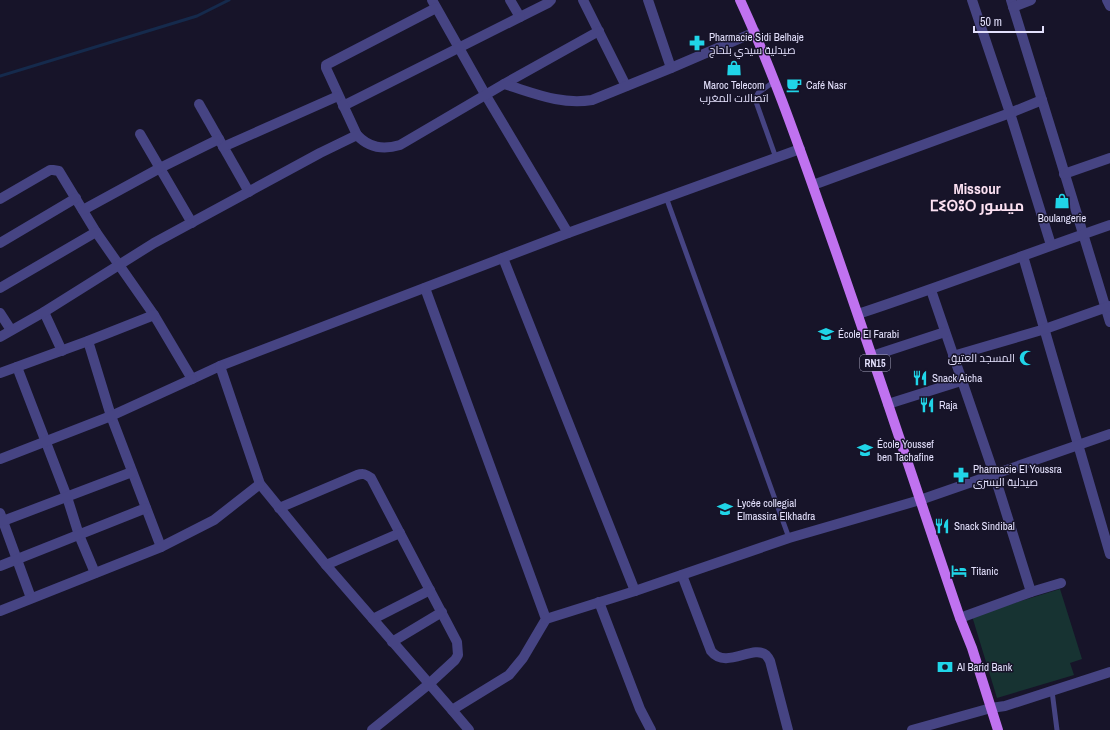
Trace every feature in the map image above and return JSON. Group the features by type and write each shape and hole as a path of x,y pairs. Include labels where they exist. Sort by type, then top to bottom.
{"main road":[{"name":"RN15","path":"740,0 775,81 813,185 960,618 972,648 998,730"}],"street":[{"path":"510,0 520,17"},
{"path":"343,106 548,3 551,0"},
{"path":"583,0 626,86"},
{"path":"648,0 671,68"},
{"path":"972,0 1010,113 1051,245"},
{"path":"1031,0 1012,4 1064,174 1108,307 1110,322"},
{"path":"1107,0 1110,6"},
{"path":"568,233 485,94 434,4 327,64 326,68 338,96 362,141 370,145 385,148 393,147 400,145 485,94 599,31"},
{"path":"504,84 562,101 574,102 592,100 755,32"},
{"path":"84,210 160,168 338,96"},
{"path":"813,185 1042,100"},
{"path":"199,104 249,192"},
{"path":"140,134 192,223"},
{"path":"0,337 44,312 154,243 357,134"},
{"path":"0,458 111,416 220,366 568,233 800,149"},
{"path":"1064,174 1110,158"},
{"path":"0,199 53,170 61,173 96,232 154,315 192,378"},
{"path":"0,243 76,198"},
{"path":"858,314 930,290 1051,245 1110,225"},
{"path":"0,288 96,232"},
{"path":"1023,256 1110,554"},
{"path":"502,258 635,591"},
{"path":"425,288 546,619"},
{"path":"930,290 994,474 1031,592"},
{"path":"953,356 1045,329 1108,307"},
{"path":"44,312 62,351"},
{"path":"0,313 11,330"},
{"path":"0,373 62,351 154,315"},
{"path":"872,356 945,332"},
{"path":"88,341 111,416 161,548"},
{"path":"220,366 260,484 326,565 469,730"},
{"path":"17,367 79,535 95,573"},
{"path":"888,404 961,381"},
{"path":"452,710 509,675 523,658 546,619 635,591 789,538 920,500 1110,434"},
{"path":"31,598 2,517 66,498 132,472"},
{"path":"279,508 357,474 364,474 371,478 457,642 458,655 456,660 372,730"},
{"path":"0,611 161,548 214,520 260,484"},
{"path":"0,566 146,508"},
{"path":"326,565 400,533"},
{"path":"682,575 711,651 714,655 725,659 761,653 766,655 770,661 788,730"},
{"path":"960,618 1031,592 1061,583"},
{"path":"372,619 430,590"},
{"path":"599,602 640,709 651,730"},
{"path":"392,642 442,612"},
{"path":"912,730 925,728 991,708 1005,706 1110,672"}],"lane":[{"path":"775,81 758,93 755,99 776,158"},
{"path":"666,197 789,538"},
{"path":"1052,691 1057,730"}],"green space":[{"path":"1060,589 1082,659 1070,663 1074,675 997,698 972,616"}],"waterway":[{"path":"0,76 197,16 229,0"}],"place":[{"name":"Pharmacie Sidi Belhaje صيدلية سيدي بلحاج","path":"697,43"},
{"name":"Maroc Telecom اتصالات المغرب","path":"734,68"},
{"name":"Café Nasr","path":"794,85"},
{"name":"Boulangerie","path":"1062,201"},
{"name":"École El Farabi","path":"826,334"},
{"name":"المسجد العتيق","path":"1027,358"},
{"name":"Snack Aicha","path":"920,378"},
{"name":"Raja","path":"927,405"},
{"name":"École Youssef ben Tachafine","path":"865,450"},
{"name":"Pharmacie El Youssra صيدلية اليسرى","path":"961,475"},
{"name":"Lycée collegial Elmassira Elkhadra","path":"725,509"},
{"name":"Snack Sindibal","path":"942,526"},
{"name":"Titanic","path":"959,571"},
{"name":"Al Barid Bank","path":"945,667"}],"district":[{"name":"Missour ⵎⵉⵙⵓⵔ ميسور","path":"977,198"}]}
